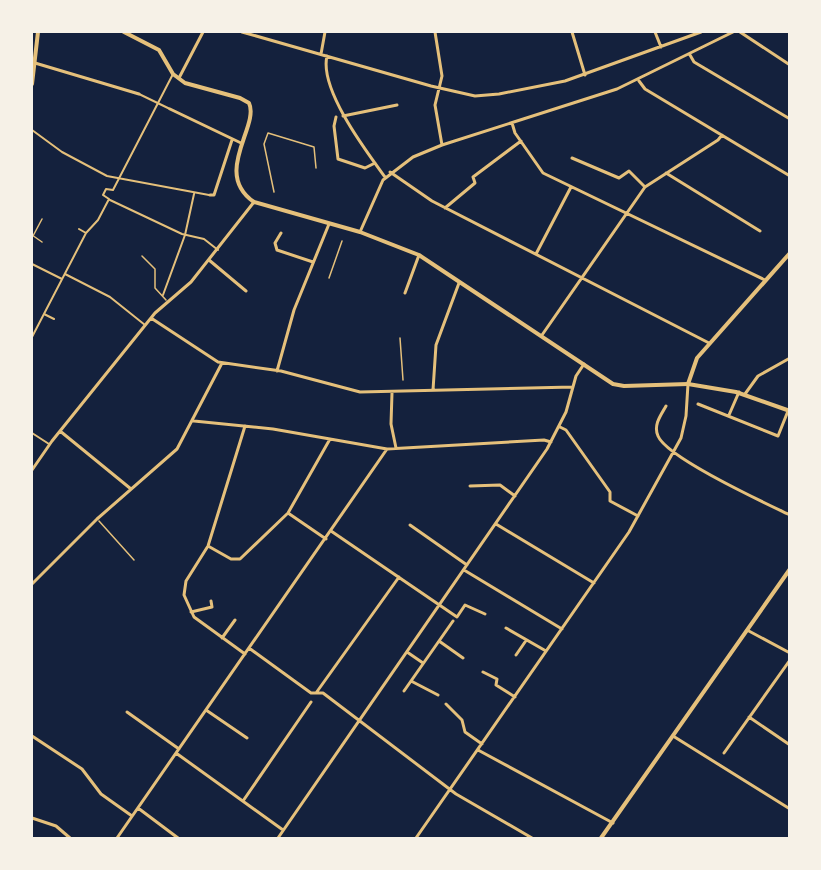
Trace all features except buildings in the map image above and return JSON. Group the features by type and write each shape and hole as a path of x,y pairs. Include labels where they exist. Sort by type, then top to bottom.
{"street":[{"path":"32,84 38,32"},
{"path":"124,32 162,53 173,74 179,79 240,98 249,103 252,110 241,143 238,161 239,184 245,195 255,202 360,232 419,255 542,335 608,382 624,386 688,384 739,392 789,411 778,436 698,404"},
{"path":"179,79 203,32"},
{"path":"242,32 463,95 486,95 542,86 585,75 701,32"},
{"path":"321,54 325,32"},
{"path":"435,32 442,72 435,105 442,145"},
{"path":"573,32 585,75"},
{"path":"655,32 661,47"},
{"path":"360,232 385,177 419,154 639,81 733,32"},
{"path":"740,32 789,65"},
{"path":"690,55 693,62 789,119"},
{"path":"327,56 326,65 343,115 385,177"},
{"path":"35,63 116,85 241,143"},
{"path":"103,195 105,189 113,190 173,74"},
{"path":"639,81 645,88 789,176"},
{"path":"343,115 397,105"},
{"path":"336,117 334,126 338,159 365,168 375,163"},
{"path":"512,123 540,171 765,280"},
{"path":"32,130 62,152 118,179 210,195 214,195 232,140"},
{"path":"542,335 645,187 718,140 722,135"},
{"path":"445,208 475,183 473,177 521,141"},
{"path":"573,158 619,178 630,171 645,187"},
{"path":"390,172 398,180 445,208 709,343"},
{"path":"666,173 760,231"},
{"path":"536,254 571,187"},
{"path":"163,295 185,235 195,194"},
{"path":"97,197 103,195"},
{"path":"103,195 185,235 204,239 218,250"},
{"path":"32,337 86,233 98,219 109,199"},
{"path":"32,470 49,444 145,325 166,301 180,292 218,250 255,202"},
{"path":"277,370 294,309 329,224"},
{"path":"79,229 86,233"},
{"path":"280,233 275,243 277,250 313,262"},
{"path":"417,838 595,583 638,516 685,427 688,384 693,365 709,343 789,253"},
{"path":"405,294 419,255"},
{"path":"209,260 246,291"},
{"path":"32,264 63,279"},
{"path":"65,273 110,297 145,325"},
{"path":"433,390 438,337 460,280"},
{"path":"44,314 54,320"},
{"path":"151,318 222,363 277,370 360,392 573,387"},
{"path":"745,394 758,376 789,358"},
{"path":"32,584 97,519 177,449 194,421 222,363"},
{"path":"278,838 551,442 560,427 573,387 584,364"},
{"path":"729,416 739,392"},
{"path":"392,393 392,424 396,448"},
{"path":"666,405 657,423 657,435 662,442 731,487 789,515"},
{"path":"194,421 331,438 387,449 544,440 551,442"},
{"path":"245,426 208,546 185,587 184,594 191,612 199,622 245,654"},
{"path":"560,427 566,430 610,492 610,501 638,516"},
{"path":"60,431 131,489"},
{"path":"32,433 49,444"},
{"path":"208,546 237,560 288,513 331,438"},
{"path":"117,838 387,449"},
{"path":"470,486 500,485 515,496"},
{"path":"288,513 326,538"},
{"path":"496,524 595,583"},
{"path":"410,525 467,565"},
{"path":"331,531 457,617 465,605 485,614"},
{"path":"601,838 789,569"},
{"path":"464,570 562,629"},
{"path":"316,693 399,578"},
{"path":"191,612 212,607 211,601"},
{"path":"222,638 235,620"},
{"path":"404,691 453,621"},
{"path":"506,628 525,642"},
{"path":"747,630 789,653"},
{"path":"516,655 529,640 546,651"},
{"path":"439,641 463,658"},
{"path":"249,648 311,693 323,693 450,790 532,838"},
{"path":"407,652 423,663"},
{"path":"724,753 789,660"},
{"path":"483,672 497,680 491,691"},
{"path":"411,681 438,695"},
{"path":"495,685 515,698"},
{"path":"243,801 311,702"},
{"path":"446,704 462,720 465,732 482,744"},
{"path":"206,710 247,738"},
{"path":"127,712 283,830"},
{"path":"749,717 789,745"},
{"path":"32,736 82,769 101,794 132,816"},
{"path":"673,736 789,808"},
{"path":"478,750 613,823"},
{"path":"138,808 178,838"},
{"path":"32,818 56,826 70,838"}],"lane":[{"path":"274,192 264,144 268,133 314,147 316,168"},
{"path":"42,219 32,236 42,242"},
{"path":"33,225 38,228"},
{"path":"344,235 346,228"},
{"path":"330,278 342,241"},
{"path":"142,256 155,269 155,288 166,301"},
{"path":"400,338 403,380"},
{"path":"97,519 134,560"}]}
